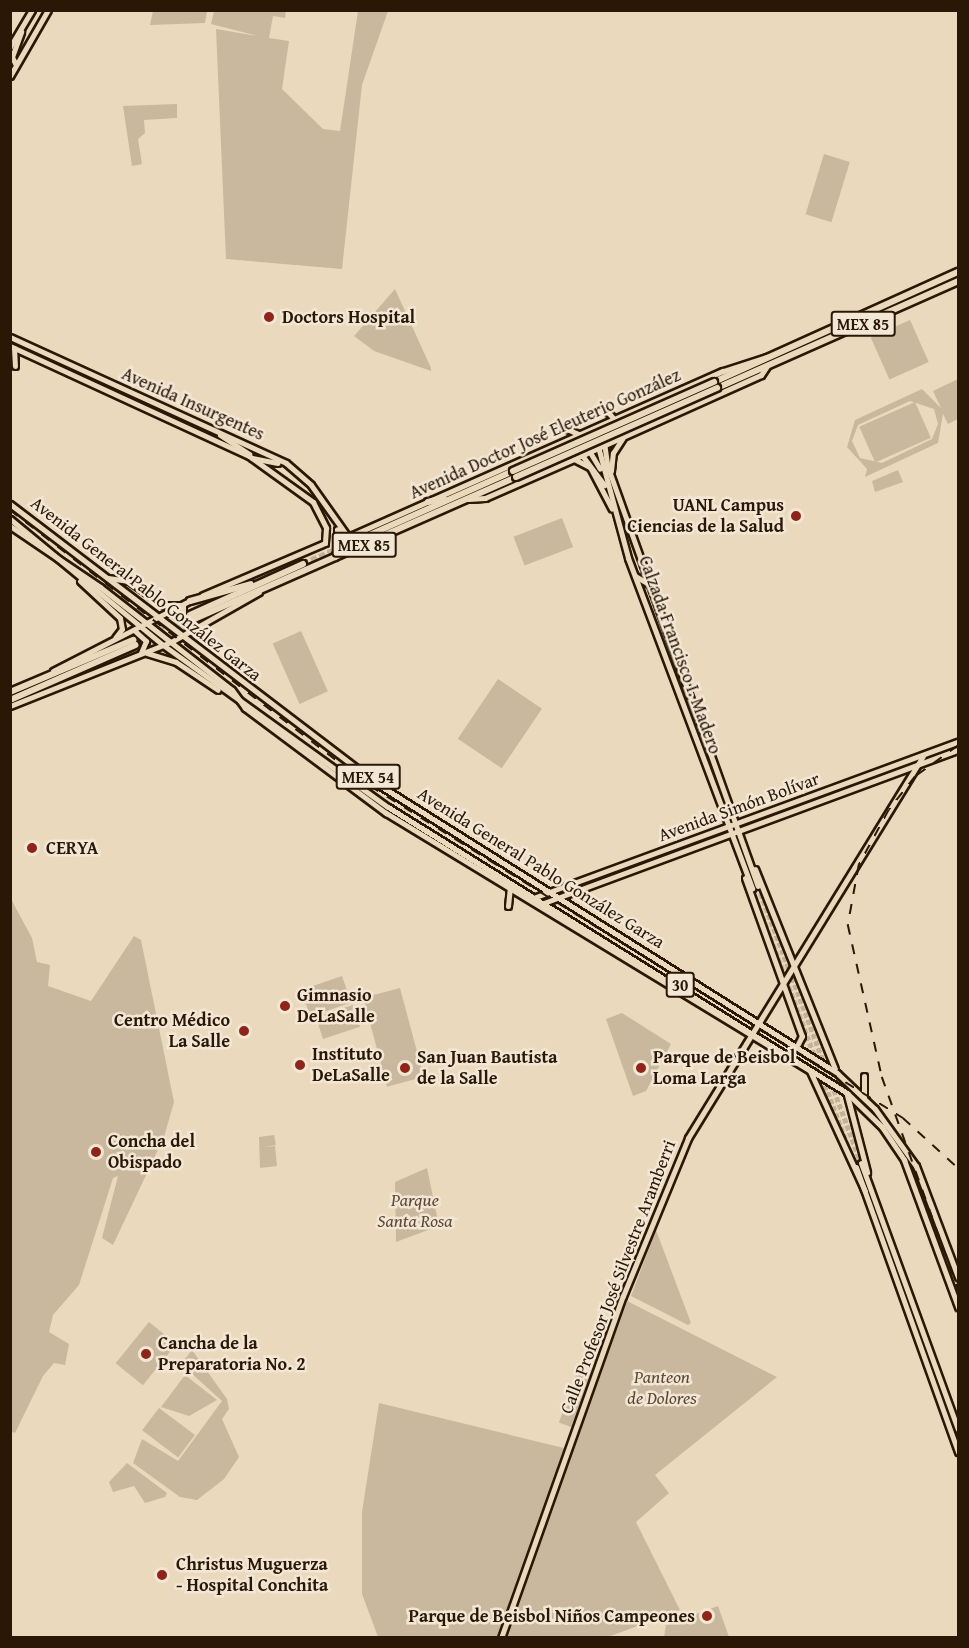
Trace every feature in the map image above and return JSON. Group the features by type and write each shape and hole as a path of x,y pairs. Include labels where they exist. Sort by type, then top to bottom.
{"highway":[{"name":"Avenida Doctor José Eleuterio González","path":"715,385 767,357 958,272"},
{"name":"Avenida Doctor José Eleuterio González","path":"356,541 715,385 767,366 958,281"},
{"name":"Avenida Doctor José Eleuterio González","path":"303,564 191,617 261,591 468,499 514,474"},
{"path":"428,502 472,489"},
{"path":"333,559 341,546 338,530"},
{"path":"190,601 266,580"},
{"path":"10,692 134,643 10,700"}],"main road":[{"path":"10,47 32,10"},
{"path":"10,76 48,10"},
{"path":"16,65 12,59 21,30"},
{"name":"Avenida Insurgentes","path":"10,337 286,463 296,470 329,514 338,530"},
{"path":"13,347 15,366"},
{"name":"Avenida Insurgentes","path":"13,347 252,458 285,478 313,502 328,534 321,545 190,601"},
{"name":"Avenida Doctor José Eleuterio González","path":"338,530 351,537 664,397 767,357"},
{"name":"Avenida Doctor José Eleuterio González","path":"468,499 484,498 627,435 762,374 767,366"},
{"path":"664,397 662,408 671,415"},
{"path":"605,410 615,420"},
{"path":"612,479 613,453 627,435 618,428 623,416"},
{"name":"Calzada Francisco I. Madero","path":"598,427 600,447 604,477 612,509 745,870 755,887 752,866 738,823 600,447"},
{"path":"569,430 578,436 581,455 627,518"},
{"path":"219,432 252,458 286,463"},
{"path":"564,443 581,455 604,477"},
{"path":"555,447 564,450 564,463"},
{"path":"581,455 590,467 612,509"},
{"path":"285,478 296,470"},
{"path":"313,502 329,514"},
{"name":"Avenida General Pablo González Garza","path":"10,504 379,785 762,1021 837,1072"},
{"name":"Avenida General Pablo González Garza","path":"10,519 90,583 137,629 163,645 187,665 240,700 388,807 532,898 537,905 633,961"},
{"name":"Avenida General Pablo González Garza","path":"10,526 171,642 240,700 245,708 386,813 509,887 544,903 644,968 814,1069 847,1093"},
{"path":"66,567 120,618 123,629 113,641"},
{"path":"635,576 652,586"},
{"path":"108,578 129,581 164,605 183,605"},
{"name":"MEX 85","path":"10,706 171,642 261,591"},
{"path":"46,676 190,601"},
{"path":"183,605 183,621 193,630"},
{"path":"196,645 199,626"},
{"path":"137,629 146,641 142,653 164,656 187,665 245,708"},
{"path":"183,652 187,665"},
{"name":"Avenida Simón Bolívar","path":"537,905 730,830 738,823 958,742"},
{"name":"Avenida Simón Bolívar","path":"532,898 730,830 740,830 958,750"},
{"name":"Calle Profesor José Silvestre Aramberri","path":"501,1638 676,1162 923,756"},
{"path":"752,866 837,1072"},
{"path":"745,870 783,987 802,1036 798,1044"},
{"path":"508,906 513,897 509,887"},
{"path":"753,1034 814,1075 865,1191 958,1452"},
{"name":"30","path":"837,1072 865,1098 922,1177 958,1277"},
{"path":"864,1076 865,1098"},
{"path":"847,1093 867,1177 958,1429"},
{"name":"30","path":"847,1093 885,1126 909,1171 958,1307"},
{"path":"865,1191 859,1165 867,1177"}],"green space":[{"path":"153,10 207,11 205,23 150,25"},
{"path":"214,11 286,11 285,18 273,16 269,38 289,41 282,89 323,129 340,131 358,11 388,11 362,85 342,269 226,259 216,29 258,36 211,24"},
{"path":"177,104 177,118 144,120 145,133 138,139 142,164 132,166 123,106"},
{"path":"824,154 850,162 831,222 806,214"},
{"path":"395,289 431,371 374,351 354,336"},
{"path":"910,320 929,362 889,380 871,337"},
{"path":"958,379 958,419 948,424 943,414 938,443 865,477 867,469 847,447 855,420 922,389 941,408 933,391","holes":["910,401 934,409 938,424 932,439 882,463 860,458 852,441 858,425"]},
{"path":"915,402 931,438 875,462 859,427"},
{"path":"898,470 903,482 875,492 872,481"},
{"path":"562,518 573,547 525,566 513,537"},
{"path":"301,631 328,691 300,704 273,644"},
{"path":"498,679 542,709 502,768 458,739"},
{"path":"11,899 32,938 37,962 50,965 48,986 91,1001 134,936 141,940 174,1102 164,1137 113,1245 102,1238 118,1176 113,1178 79,1285 53,1315 49,1332 69,1344 65,1365 54,1363 43,1376 15,1433 10,1431"},
{"path":"342,976 351,1002 310,1016 301,990"},
{"path":"400,988 424,1077 387,1087 363,998"},
{"path":"353,1005 360,1027 323,1039 316,1017"},
{"name":"Parque de Beisbol Loma Larga","path":"622,1013 671,1044 646,1091 633,1096 606,1019"},
{"path":"274,1135 276,1145 263,1147 275,1146 277,1166 260,1168 259,1137"},
{"name":"Parque Santa Rosa","path":"427,1168 439,1226 396,1242 395,1182"},
{"path":"656,1230 691,1323 688,1325 631,1296"},
{"name":"Panteon de Dolores","path":"627,1301 777,1377 655,1475 669,1493 636,1522 680,1610 608,1637 506,1637"},
{"name":"Cancha de la Preparatoria No. 2","path":"149,1322 176,1344 143,1385 116,1363"},
{"path":"590,1337 604,1342 573,1428 559,1423"},
{"path":"192,1350 227,1399 229,1409 222,1419 239,1457 224,1479 197,1500 180,1497 133,1463 142,1439 178,1461 222,1401 181,1364"},
{"path":"185,1375 217,1400 189,1416 161,1407"},
{"path":"379,1403 564,1448 498,1637 378,1637 362,1594 362,1512"},
{"path":"159,1408 195,1435 178,1457 142,1430"},
{"path":"127,1463 167,1493 165,1497 145,1503 134,1486 113,1492 109,1482"},
{"name":"Parque de Beisbol Niños Campeones","path":"718,1606 729,1637 664,1637 666,1625"}],"tunnel":[{"path":"303,564 356,541"},
{"path":"133,640 190,615"},
{"path":"135,645 190,620"},
{"path":"758,886 861,1163"},
{"path":"752,888 856,1167"}],"railway":[{"path":"10,510 370,786 903,1118 958,1168"},
{"path":"958,746 915,777 889,810 859,865 848,925 882,1077 958,1289"}],"place":[{"name":"Doctors Hospital","path":"269,317"},
{"name":"UANL Campus Ciencias de la Salud","path":"796,516"},
{"name":"CERYA","path":"32,848"},
{"name":"Gimnasio DeLaSalle","path":"285,1006"},
{"name":"Centro Médico La Salle","path":"244,1031"},
{"name":"Instituto DeLaSalle","path":"300,1065"},
{"name":"San Juan Bautista de la Salle","path":"405,1068"},
{"name":"Parque de Beisbol Loma Larga","path":"641,1068"},
{"name":"Concha del Obispado","path":"96,1152"},
{"name":"Cancha de la Preparatoria No. 2","path":"146,1354"},
{"name":"Christus Muguerza - Hospital Conchita","path":"162,1575"},
{"name":"Parque de Beisbol Niños Campeones","path":"707,1616"}]}
